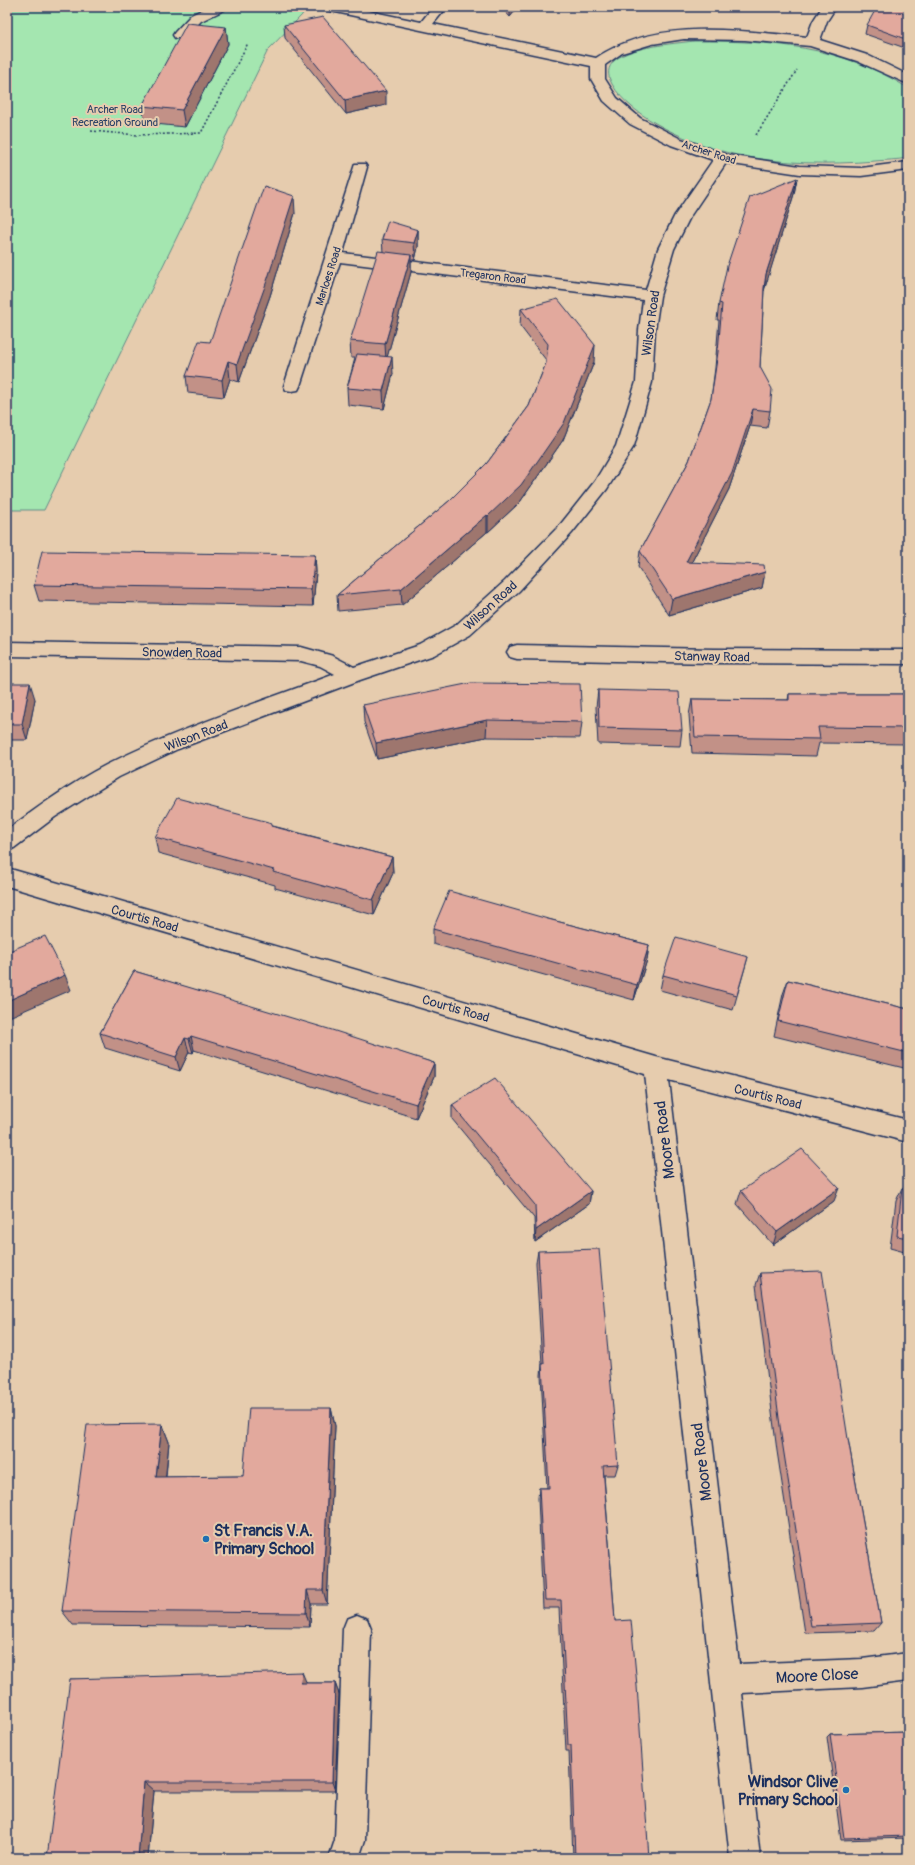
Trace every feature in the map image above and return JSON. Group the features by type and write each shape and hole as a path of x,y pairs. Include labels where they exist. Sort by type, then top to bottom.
{"street":[{"path":"180,35 196,18 219,7"},
{"path":"332,7 598,64 617,50 650,40 684,35 745,36 812,42 862,58 908,80"},
{"path":"425,26 440,7"},
{"path":"812,42 820,21 829,7"},
{"name":"Archer Road","path":"598,64 598,79 611,101 635,121 676,142 730,160 800,170 861,172 908,166"},
{"name":"Wilson Road","path":"7,842 48,811 112,772 171,744 353,675 427,650 463,630 528,569 566,529 601,485 625,446 644,382 647,330 652,296 666,249 683,215 730,160"},
{"name":"Marloes Road","path":"292,386 334,257 360,166"},
{"name":"Tregaron Road","path":"334,257 652,296"},
{"name":"Snowden Road","path":"7,649 301,654 326,661 353,675"},
{"name":"Stanway Road","path":"517,652 706,656 908,657"},
{"name":"Courtis Road","path":"7,877 656,1067 908,1131"},
{"name":"Moore Road","path":"656,1067 745,1858"},
{"path":"344,1858 350,1840 357,1629"},
{"name":"Moore Close","path":"726,1679 862,1673 908,1667"}],"path":[{"path":"730,160 808,54 812,42"},
{"path":"91,131 137,135 200,133 248,43"}],"green space":[{"name":"Archer Road Recreation Ground","path":"7,7 305,7 302,15 268,50 44,510 7,510"},
{"path":"694,41 751,42 805,48 831,54 857,63 908,88 908,158 857,162 804,163 768,160 733,154 701,144 666,129 634,108 621,97 612,84 609,77 610,65 623,55 653,46"}],"building":[{"path":"877,7 908,7 908,40 867,25"},
{"path":"323,17 386,91 345,100 284,25"},
{"path":"187,23 226,27 182,110 142,106"},
{"path":"797,178 766,274 764,288 760,367 772,389 770,411 753,409 732,473 686,562 764,565 765,572 672,599 640,551 689,461 711,399 718,352 722,304 719,303 727,266 750,197"},
{"path":"264,186 294,196 268,278 237,364 228,361 222,380 186,376 199,341 210,342"},
{"path":"388,221 418,230 414,243 382,239"},
{"path":"378,251 411,255 385,344 350,341"},
{"path":"558,299 595,345 564,423 521,485 488,516 487,515 401,589 337,595 449,501 487,463 529,406 546,363 548,344 521,309"},
{"path":"357,354 392,357 383,391 347,388"},
{"path":"42,551 315,555 311,589 34,585"},
{"path":"7,683 30,683 22,724 7,724"},
{"path":"471,683 580,684 582,722 487,720 376,743 363,705"},
{"path":"598,690 679,692 682,730 599,728"},
{"path":"789,694 908,694 908,728 818,727 820,739 695,737 692,699 789,700"},
{"path":"177,798 272,823 271,826 392,857 373,900 273,872 274,870 155,837"},
{"path":"449,891 548,919 649,945 637,985 433,929"},
{"path":"45,936 65,975 7,1001 7,952"},
{"path":"676,937 748,957 737,995 663,975"},
{"path":"134,971 332,1030 434,1063 416,1104 191,1036 189,1039 185,1038 176,1057 100,1033"},
{"path":"788,980 908,1009 908,1053 778,1021"},
{"path":"495,1078 591,1191 536,1230 535,1205 452,1105"},
{"path":"802,1149 839,1188 777,1232 741,1191"},
{"path":"902,1188 908,1189 908,1238 897,1236"},
{"path":"599,1249 618,1465 603,1466 615,1621 631,1620 649,1858 575,1858 571,1745 568,1745 561,1600 545,1600 539,1488 549,1488 542,1364 544,1364 538,1251"},
{"path":"822,1271 848,1439 881,1623 811,1626 782,1441 760,1273"},
{"path":"249,1408 331,1408 323,1590 307,1590 306,1613 62,1611 87,1425 162,1424 156,1477 243,1476"},
{"path":"302,1672 301,1683 335,1683 332,1782 144,1782 138,1858 47,1858 70,1679"},
{"path":"908,1732 908,1836 844,1838 830,1734"}],"place":[{"name":"St Francis V.A. Primary School","path":"206,1539"},
{"name":"Windsor Clive Primary School","path":"846,1790"}]}
